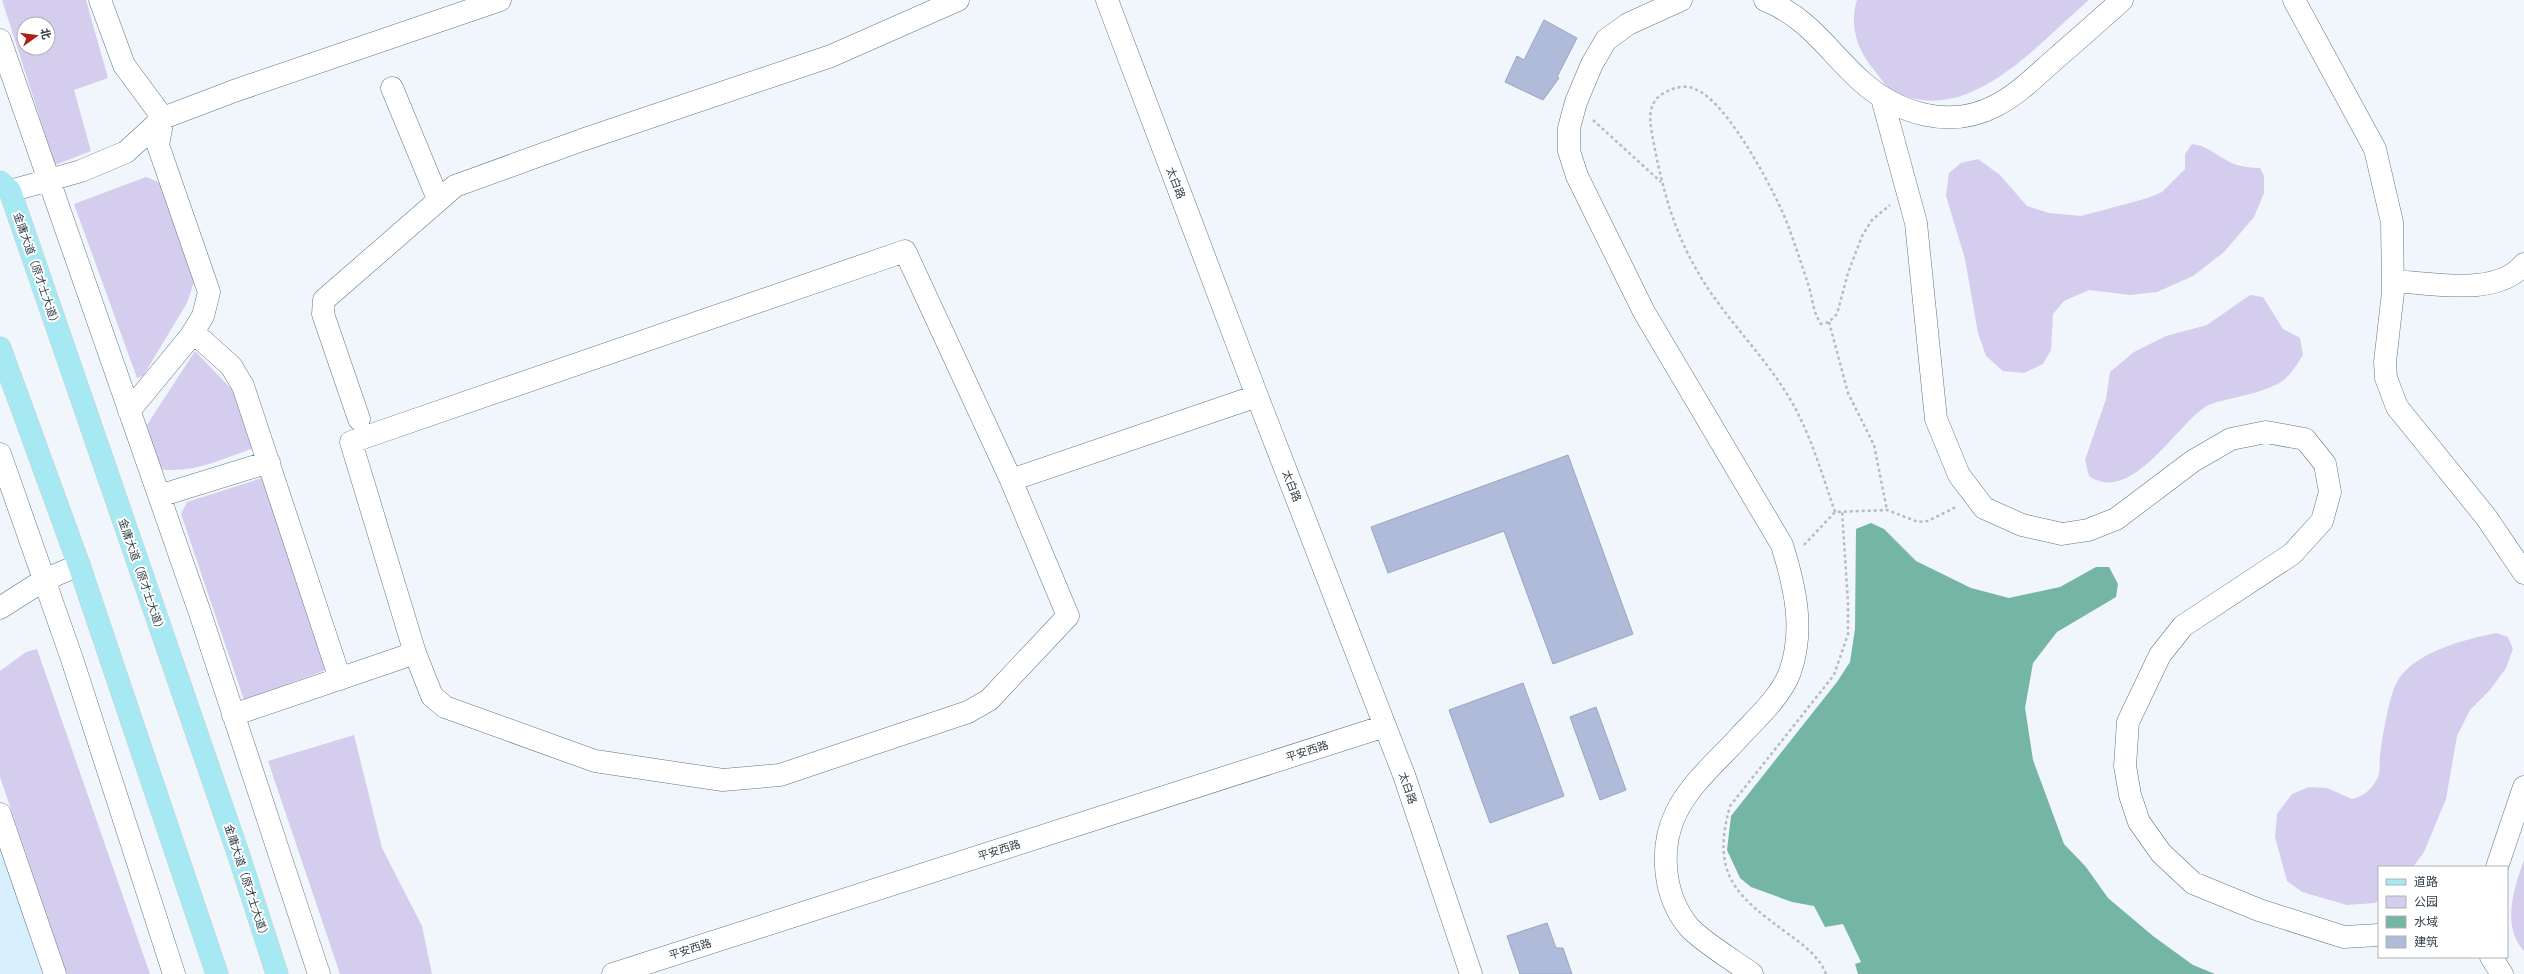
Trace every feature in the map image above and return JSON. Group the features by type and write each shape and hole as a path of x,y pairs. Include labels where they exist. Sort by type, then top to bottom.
{"main road":[{"name":"金庸大道（原才士大道）","path":"5,187 239,856 277,974"},
{"path":"0,348 79,565 217,974"}],"street":[{"path":"100,0 124,65 163,118 158,145 209,292 203,316 193,332 129,411"},
{"path":"5,187 48,181 81,171 126,152 163,118 234,91 500,0"},
{"path":"359,418 323,314 324,300 438,199 462,183 582,140 831,56 958,0"},
{"name":"太白路","path":"1107,0 1257,396 1404,775 1471,974"},
{"path":"1681,0 1628,24 1606,40 1592,64 1574,108 1569,128 1569,151 1577,176 1644,312 1782,545 1794,584 1798,640 1790,673 1774,700 1694,787 1676,813 1668,842 1665,869 1669,889 1678,909 1690,927 1752,974"},
{"path":"1765,0 1785,8 1806,24 1882,98 1917,114 1939,118 1967,116 1994,107 2019,91 2122,0"},
{"path":"2294,0 2375,149 2392,222 2393,281 2385,362 2386,378 2397,407 2486,518 2524,573"},
{"path":"0,40 159,496 320,974"},
{"path":"392,88 438,199"},
{"path":"1882,98 1909,194 1921,255 1936,419 1959,476 1984,508 2022,525 2062,534 2088,530 2116,519 2193,461 2231,439 2266,432 2305,439 2325,464 2330,492 2322,521 2292,554 2183,626 2160,655 2128,722 2125,766 2130,795 2139,822 2161,854 2193,883 2259,910 2344,937 2378,935"},
{"path":"905,251 1010,480 1068,616 989,700 968,712 780,775 722,780 595,761 553,748 445,707 432,696 415,653 351,442 905,251"},
{"path":"2393,281 2484,286 2502,281 2517,273 2524,264"},
{"path":"193,332 231,366 243,386 340,678"},
{"path":"1010,480 1257,396"},
{"path":"0,454 44,580 174,974"},
{"path":"159,496 269,462"},
{"path":"0,608 44,580 79,565"},
{"path":"233,715 415,653"},
{"name":"平安西路","path":"613,974 1385,726"},
{"path":"2497,866 2524,787"},
{"path":"0,814 56,974"},
{"path":"2492,958 2502,974"}],"path":[{"path":"1835,512 1818,461 1794,407 1769,367 1696,270 1674,226 1662,183 1650,124 1651,106 1660,95 1673,87 1686,86 1698,90 1715,103 1743,140 1768,181 1788,226 1809,289 1814,315 1821,324 1829,322 1837,314 1848,273 1862,236 1872,220 1892,203 1909,194"},
{"path":"1574,108 1601,125 1662,183"},
{"path":"1829,322 1848,394 1874,445 1887,510"},
{"path":"1786,559 1810,541 1835,512 1842,511 1858,513 1873,509 1887,510 1918,522 1928,521 1959,506 1974,495"},
{"path":"1826,974 1812,954 1800,942 1754,908 1736,889 1728,875 1723,852 1723,830 1730,806 1834,675 1848,634 1848,604 1842,511"}],"shaded area":[{"path":"0,818 53,974 0,974"}],"green space":[{"path":"2,0 86,0 108,78 74,90 91,151 55,165 20,56 56,56 56,16 16,16 16,44"},
{"path":"1857,0 2089,0 2024,59 1999,77 1974,91 1947,99 1920,100 1889,88 1868,62 1859,46 1854,28"},
{"path":"2192,144 2206,148 2234,164 2260,168 2264,176 2264,193 2254,217 2224,252 2193,276 2157,292 2130,295 2089,290 2064,301 2053,314 2051,350 2043,364 2024,373 2003,371 1986,356 1978,333 1965,259 1946,196 1949,173 1961,163 1978,159 2000,175 2027,206 2049,213 2081,216 2148,198 2162,192 2185,169 2185,154"},
{"path":"146,177 158,182 165,192 195,279 187,303 143,376 137,378 74,204"},
{"path":"2250,295 2263,297 2283,329 2300,338 2303,355 2288,376 2278,384 2266,389 2208,405 2193,417 2152,460 2136,472 2121,480 2105,482 2089,476 2085,460 2106,399 2110,372 2134,352 2166,336 2207,325"},
{"path":"195,351 238,396 254,448 192,468 167,470 154,468 143,431"},
{"path":"262,478 326,670 244,700 181,514 187,502"},
{"path":"2496,633 2508,637 2513,649 2506,668 2490,690 2470,710 2457,736 2446,799 2424,852 2414,866 2378,866 2378,901 2375,903 2347,905 2302,892 2287,881 2275,837 2277,814 2292,794 2309,787 2327,788 2352,799 2367,792 2378,777 2388,708 2393,690 2403,673 2413,664 2426,656 2440,649 2470,639"},
{"path":"37,649 150,974 67,974 0,777 0,671 26,652"},
{"path":"354,735 382,848 422,926 432,974 340,974 268,761"},
{"path":"2524,860 2524,951 2517,941 2511,919 2514,895"}],"water":[{"path":"1871,523 1884,529 1916,561 1971,588 2009,598 2060,587 2096,567 2109,567 2118,584 2116,597 2057,632 2033,663 2025,708 2033,760 2064,844 2086,867 2108,898 2153,936 2193,965 2215,974 1858,974 1855,964 1861,962 1843,924 1825,927 1814,906 1792,902 1751,887 1740,878 1727,850 1731,816 1837,682 1850,662 1855,629 1856,529"}],"building":[{"path":"1544,20 1577,38 1557,77 1559,78 1543,100 1505,82 1517,56 1524,60"},
{"path":"1568,455 1633,634 1553,664 1504,531 1388,573 1371,527"},
{"path":"1523,683 1564,796 1490,823 1449,710"},
{"path":"1596,707 1626,790 1600,800 1570,717"},
{"path":"1547,923 1556,948 1563,948 1572,974 1520,974 1507,936"}]}
